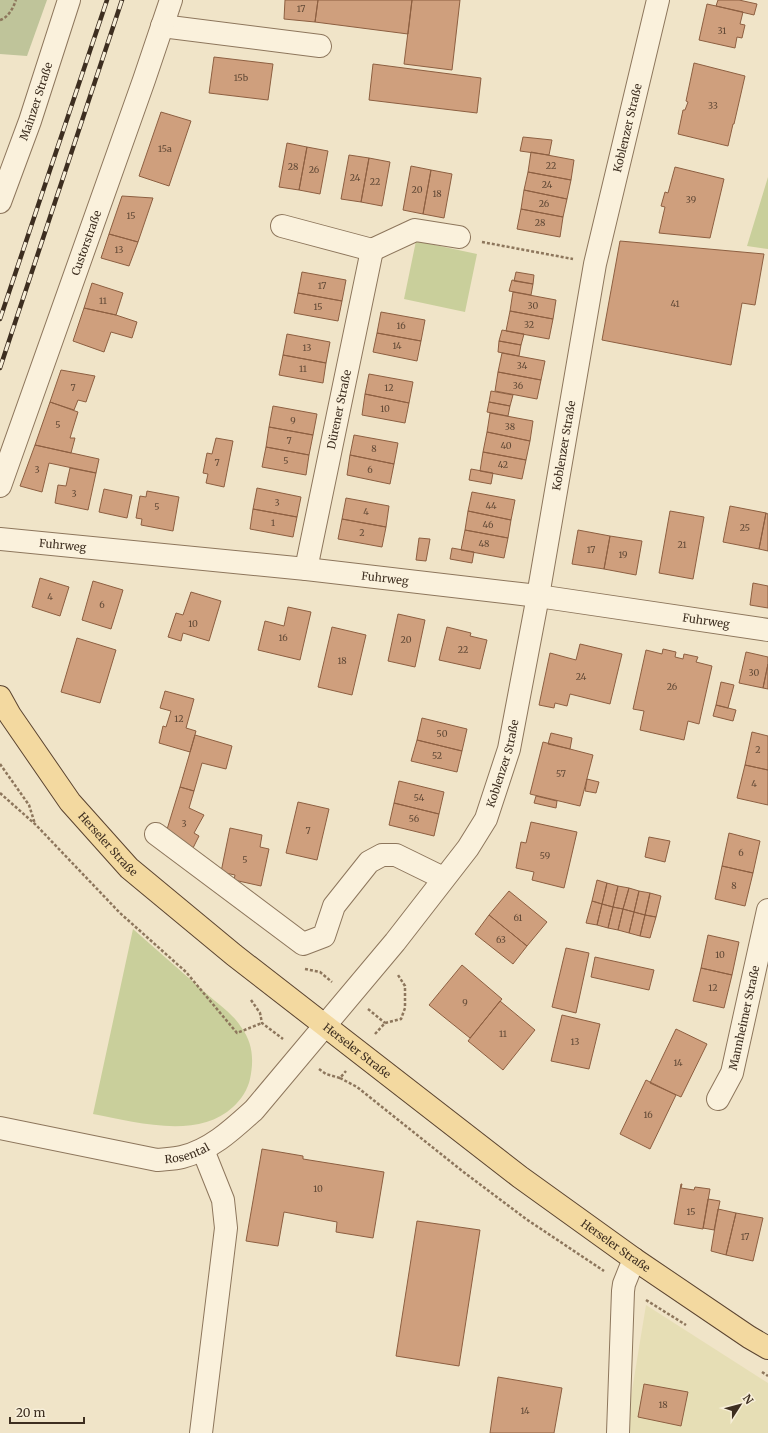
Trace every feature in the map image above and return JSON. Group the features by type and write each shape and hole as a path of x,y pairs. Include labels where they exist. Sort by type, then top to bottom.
{"main road":[{"name":"Herseler Straße","path":"0,697 10,715 70,802 129,868 234,955 325,1027 360,1052 520,1177 634,1259 749,1337 768,1348"}],"street":[{"name":"Mainzer Straße","path":"0,202 30,121 69,0"},
{"name":"Custorstraße","path":"0,486 142,87 171,0"},
{"name":"Koblenzer Straße","path":"325,1027 468,848 486,819 509,749 538,596 595,264 658,0"},
{"path":"162,26 320,46"},
{"path":"282,226 372,250 415,230 460,237"},
{"name":"Dürener Straße","path":"306,569 372,250"},
{"name":"Fuhrweg","path":"0,539 306,569 538,596 768,630"},
{"path":"156,834 303,944 324,936 334,906 369,862 382,855 396,855 443,878"},
{"name":"Mannheimer Straße","path":"718,1099 732,1073 768,910"},
{"name":"Rosental","path":"0,1128 157,1160 182,1158 203,1150 232,1129 254,1110 325,1027"},
{"path":"201,1433 226,1228 223,1200 203,1150"},
{"path":"618,1433 623,1291 624,1284 634,1259"}],"path":[{"path":"0,20 12,12 16,0"},
{"path":"460,237 595,264"},
{"path":"0,764 29,805 36,824"},
{"path":"0,792 36,824 120,913 186,972 237,1033 262,1023 260,1013"},
{"path":"360,1052 385,1023 401,1019 405,1008 405,986 396,972 387,951"}],"shaded area":[{"path":"646,1305 768,1383 768,1433 625,1433"}],"green space":[{"path":"0,0 47,0 27,56 0,54"},
{"path":"768,177 768,249 747,246"},
{"path":"416,241 477,254 465,312 404,299"},
{"path":"133,929 230,1014 238,1022 248,1039 252,1052 252,1058 248,1087 236,1104 219,1117 202,1123 184,1126 166,1126 128,1121 93,1114"}],"building":[{"path":"285,0 318,0 315,22 284,19"},
{"path":"318,0 412,0 408,34 315,22"},
{"path":"412,0 460,0 452,70 404,64"},
{"path":"718,0 739,0 757,4 754,15 716,6"},
{"path":"707,4 743,12 740,24 745,25 742,38 737,37 735,48 699,40"},
{"path":"214,57 273,64 268,100 209,93"},
{"path":"694,63 745,76 728,146 678,134 683,110 685,110 688,102 686,101"},
{"path":"373,64 481,78 477,113 369,100"},
{"path":"161,112 191,121 169,186 139,176"},
{"path":"523,137 552,140 549,155 520,151"},
{"path":"287,143 307,147 299,190 279,187"},
{"path":"307,147 328,151 320,194 299,190"},
{"path":"531,152 574,160 571,180 528,172"},
{"path":"349,155 369,158 361,202 341,199"},
{"path":"369,158 390,162 382,206 361,202"},
{"path":"411,166 431,170 423,214 403,210"},
{"path":"675,167 724,179 710,238 659,233 665,207 661,206 665,192 668,193"},
{"path":"431,170 452,174 444,218 423,214"},
{"path":"528,172 571,180 567,199 524,190"},
{"path":"524,190 567,199 563,217 521,209"},
{"path":"122,196 153,198 138,242 109,234"},
{"path":"521,209 563,217 560,237 517,229"},
{"path":"109,234 138,242 129,266 101,258"},
{"path":"620,241 764,254 755,305 742,303 731,365 602,340"},
{"path":"302,272 346,280 342,301 298,293"},
{"path":"516,272 534,275 533,284 514,281"},
{"path":"512,280 533,284 531,295 509,291"},
{"path":"92,283 123,293 116,315 84,308"},
{"path":"513,292 556,300 553,319 510,311"},
{"path":"298,293 342,301 338,321 294,313"},
{"path":"84,308 116,315 137,322 132,338 111,332 104,352 73,341"},
{"path":"510,311 553,319 549,339 506,331"},
{"path":"381,312 425,320 421,341 377,333"},
{"path":"502,330 524,334 521,345 499,341"},
{"path":"377,333 421,341 417,361 373,352"},
{"path":"287,334 330,342 326,363 283,355"},
{"path":"499,341 521,345 519,356 498,352"},
{"path":"502,353 545,361 541,380 498,372"},
{"path":"283,355 326,363 323,383 279,375"},
{"path":"61,370 95,376 86,402 78,400 74,410 50,402"},
{"path":"498,372 541,380 537,399 495,391"},
{"path":"369,374 413,382 409,403 365,394"},
{"path":"491,391 513,395 510,406 489,402"},
{"path":"365,394 409,403 405,423 362,415"},
{"path":"50,402 78,412 70,438 75,438 71,453 35,445"},
{"path":"489,402 510,406 508,416 487,412"},
{"path":"273,406 317,414 313,435 269,427"},
{"path":"490,413 533,421 530,441 487,432"},
{"path":"269,427 313,435 309,455 266,447"},
{"path":"487,432 530,441 526,460 483,452"},
{"path":"354,435 398,443 394,464 350,455"},
{"path":"216,438 233,441 224,487 206,483 208,474 203,473 207,453 212,454"},
{"path":"35,445 99,459 96,473 49,463 42,492 20,486"},
{"path":"266,447 309,455 306,475 262,467"},
{"path":"483,452 526,460 522,479 480,471"},
{"path":"350,455 394,464 390,484 347,475"},
{"path":"70,468 96,473 88,510 55,503 58,485 66,486"},
{"path":"471,469 493,473 491,484 469,480"},
{"path":"257,488 301,497 297,517 253,509"},
{"path":"104,489 132,495 127,518 99,512"},
{"path":"147,491 179,497 173,531 141,525 142,519 136,518 140,496 146,497"},
{"path":"472,492 515,500 511,520 468,511"},
{"path":"346,498 389,506 386,527 342,519"},
{"path":"730,506 766,513 759,549 723,542"},
{"path":"253,509 297,517 293,537 250,529"},
{"path":"468,511 511,520 508,538 465,530"},
{"path":"670,511 704,517 693,579 659,573"},
{"path":"766,513 768,514 768,551 759,549"},
{"path":"342,519 386,527 382,547 338,539"},
{"path":"465,530 508,538 504,558 461,550"},
{"path":"578,530 610,536 604,569 572,564"},
{"path":"610,536 642,541 636,575 604,569"},
{"path":"419,538 430,539 426,561 416,560"},
{"path":"452,548 474,552 472,563 450,559"},
{"path":"40,578 69,587 60,616 32,607"},
{"path":"93,581 123,590 111,629 82,620"},
{"path":"753,583 768,586 768,608 750,605"},
{"path":"191,592 221,601 209,641 183,633 181,641 168,637 176,613 183,615"},
{"path":"288,607 311,612 300,660 258,650 265,621 284,626"},
{"path":"398,614 425,620 415,667 388,661"},
{"path":"332,627 366,635 352,695 318,687"},
{"path":"447,627 471,633 470,636 487,640 480,669 439,660"},
{"path":"77,638 116,650 100,703 61,692"},
{"path":"580,644 622,654 610,704 570,694 567,706 555,703 554,708 539,705 550,653 576,660"},
{"path":"663,649 676,652 675,657 683,659 684,654 698,657 696,662 712,666 699,724 688,721 684,740 640,730 644,711 633,709 646,650 662,654"},
{"path":"746,652 768,657 763,688 739,683"},
{"path":"768,664 768,689 763,688"},
{"path":"721,682 734,685 728,708 716,705"},
{"path":"165,691 194,699 186,728 196,731 190,752 159,743 163,726 166,727 171,711 160,708"},
{"path":"716,705 736,710 733,721 713,716"},
{"path":"422,718 467,729 462,751 417,740"},
{"path":"752,732 768,736 768,770 745,765"},
{"path":"551,733 572,738 570,749 548,744"},
{"path":"195,735 232,746 226,769 202,763 194,791 180,787"},
{"path":"417,740 462,751 457,772 411,761"},
{"path":"543,742 593,755 580,806 530,794"},
{"path":"745,765 768,770 768,805 737,798"},
{"path":"587,779 599,782 596,793 585,791"},
{"path":"399,781 444,792 439,814 394,803"},
{"path":"180,787 194,791 189,808 204,815 194,833 199,836 192,850 165,836"},
{"path":"536,796 557,801 556,808 534,803"},
{"path":"298,802 329,809 317,860 286,853"},
{"path":"394,803 439,814 434,836 389,825"},
{"path":"531,822 577,832 564,888 532,880 534,872 516,868 521,842 526,843"},
{"path":"230,828 262,835 260,847 269,849 261,886 234,880 235,875 221,872"},
{"path":"729,833 760,841 753,873 722,866"},
{"path":"649,837 670,841 665,862 645,857"},
{"path":"722,866 753,873 745,906 715,899"},
{"path":"597,880 607,883 602,904 592,901"},
{"path":"607,883 618,886 613,907 602,904"},
{"path":"618,886 629,888 623,909 613,907"},
{"path":"629,888 639,891 634,912 623,909"},
{"path":"509,891 547,922 527,946 489,915"},
{"path":"639,891 650,893 645,915 634,912"},
{"path":"650,893 661,896 656,917 645,915"},
{"path":"592,901 602,904 597,925 586,923"},
{"path":"602,904 613,907 608,928 597,925"},
{"path":"613,907 623,909 618,930 608,928"},
{"path":"623,909 634,912 629,933 618,930"},
{"path":"634,912 645,915 640,936 629,933"},
{"path":"489,915 527,946 513,964 475,934"},
{"path":"645,915 656,917 650,938 640,936"},
{"path":"708,935 739,942 732,975 701,968"},
{"path":"566,948 589,953 576,1013 552,1007"},
{"path":"595,957 654,970 649,990 591,977"},
{"path":"462,965 502,999 470,1038 429,1005"},
{"path":"701,968 732,975 724,1008 693,1001"},
{"path":"500,1001 535,1030 503,1070 468,1041"},
{"path":"562,1015 600,1024 589,1069 551,1061"},
{"path":"676,1029 707,1044 681,1097 650,1083"},
{"path":"646,1080 676,1095 650,1149 620,1134"},
{"path":"262,1149 303,1156 303,1159 384,1172 373,1238 336,1232 337,1222 284,1212 278,1246 246,1241"},
{"path":"681,1184 681,1188 694,1190 695,1187 710,1189 703,1229 674,1224"},
{"path":"708,1199 720,1201 714,1230 703,1228"},
{"path":"718,1209 736,1213 726,1255 711,1251"},
{"path":"736,1213 763,1218 753,1261 726,1255"},
{"path":"417,1221 480,1230 459,1366 396,1356"},
{"path":"498,1377 562,1388 554,1433 490,1433"},
{"path":"644,1384 688,1392 681,1426 638,1417"}],"railway":[{"path":"0,319 107,0"},
{"path":"0,368 122,0"}]}
